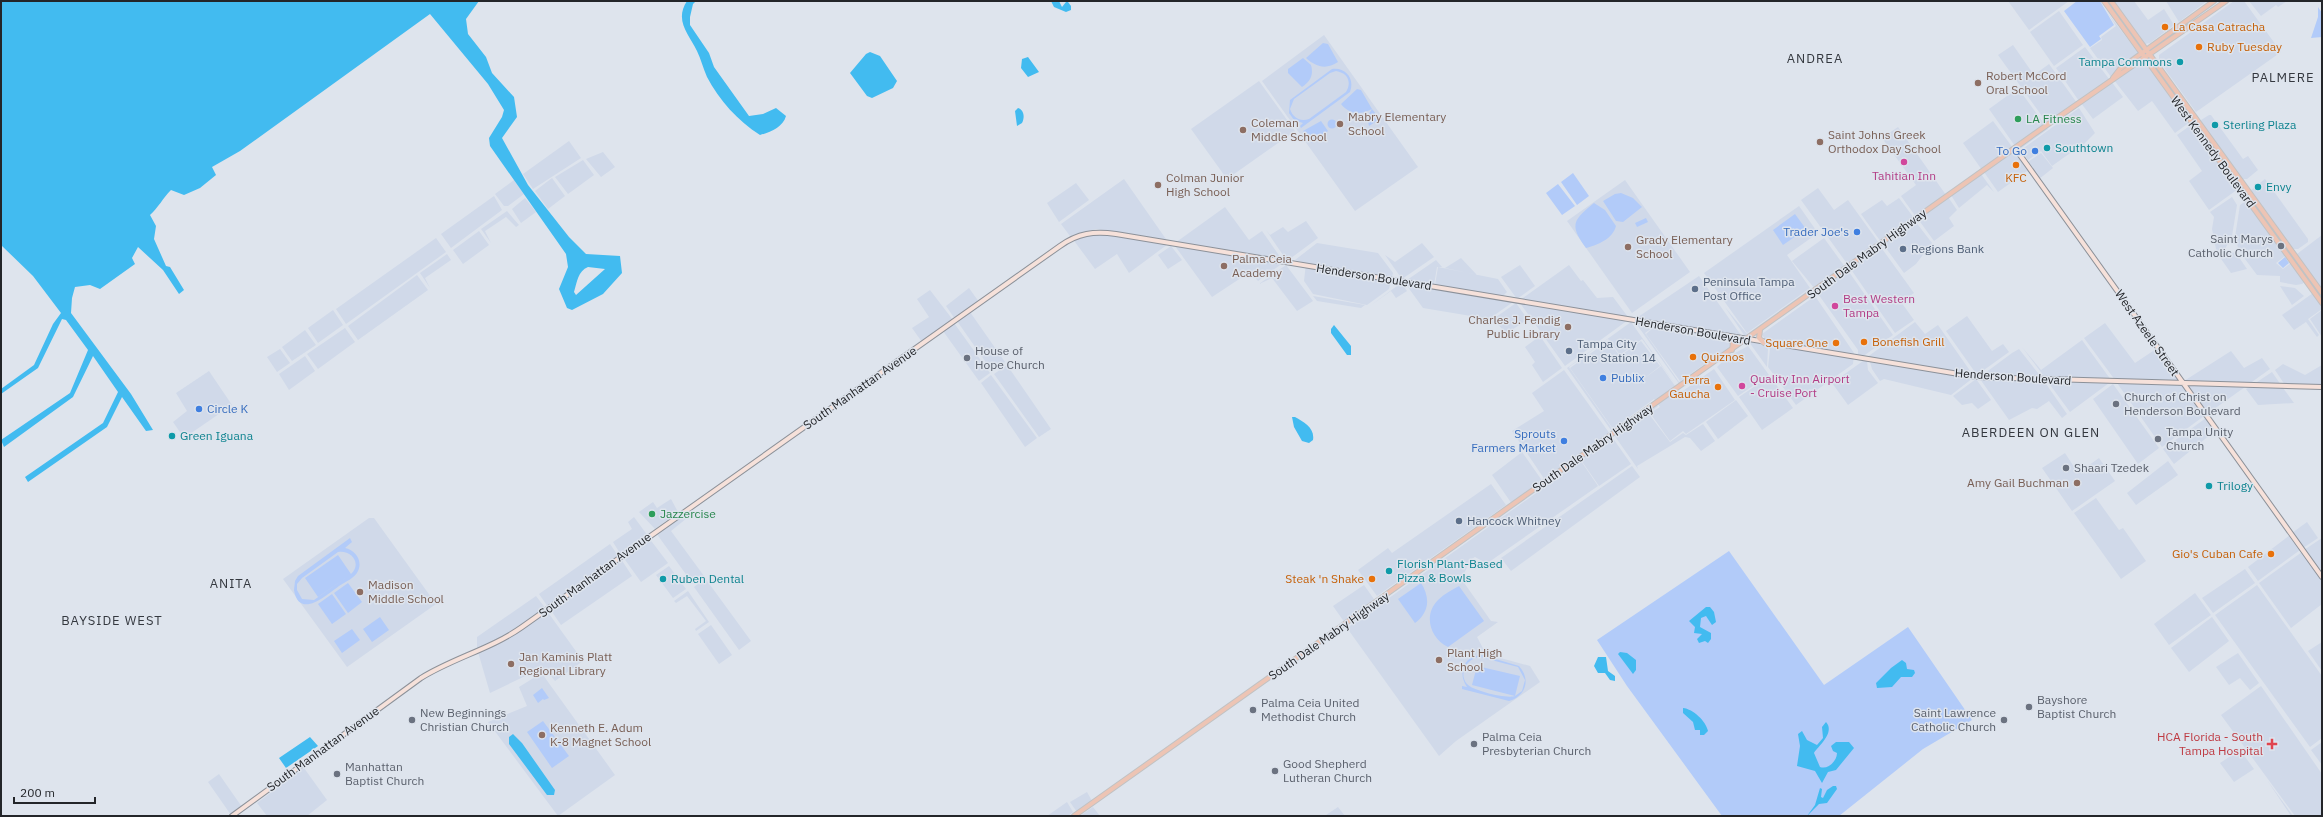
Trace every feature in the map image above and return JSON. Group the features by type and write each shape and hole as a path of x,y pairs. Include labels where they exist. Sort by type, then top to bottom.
{"main road":[{"name":"West Kennedy Boulevard","path":"2104,1 2322,303"},
{"name":"West Kennedy Boulevard","path":"2111,1 2322,293"},
{"path":"2111,80 2120,70 2146,50 2214,1"},
{"path":"2111,80 2150,55 2220,3 2226,1"},
{"name":"South Dale Mabry Highway","path":"1074,816 2111,80"},
{"path":"2176,101 2198,121"},
{"path":"2192,122 2197,125 2207,138 2212,141"},
{"name":"West Azeele Street","path":"2015,148 2322,577"},
{"name":"Henderson Boulevard","path":"1069,239 1089,233 1115,234 1764,343 1977,377 2322,387"},
{"name":"South Manhattan Avenue","path":"232,816 425,676 497,643 526,625 1069,239"},
{"path":"1760,330 1759,338 1764,343"},
{"path":"1727,336 1733,343 1732,350"}],"shaded area":[{"path":"1,1 479,1 466,19 468,34 486,57 492,73 514,97 517,117 502,138 528,185 569,237 586,254 620,256 622,273 603,294 572,310 567,308 559,289 568,267 566,254 490,146 489,138 502,117 504,110 488,84 430,14 240,151 212,167 216,175 200,188 184,195 171,190 168,193 150,215 156,226 154,239 166,266 170,267 184,290 179,294 163,270 138,247 132,258 135,264 100,289 90,285 75,287 72,298 71,313 131,394 153,430 146,431 122,397 107,427 28,482 25,477 103,423 118,392 93,356 73,397 4,447 1,440 70,393 88,350 66,320 62,319 38,368 1,394 1,389 34,365 53,324 61,313 33,276 1,245","holes":["588,267 605,269 576,295 574,292 582,271"]},
{"path":"687,1 696,1 693,4 690,25 709,53 714,67 749,116 763,114 776,108 786,116 779,126 760,135 737,117 717,94 707,77 682,21 683,8"},
{"path":"1051,1 1059,1 1062,7 1066,2 1068,2 1071,6 1071,10 1066,12 1054,7"},
{"path":"2008,1 2069,1 2029,30"},
{"path":"2077,1 2100,1 2114,25 2099,36 2101,39 2090,47 2064,11"},
{"path":"2114,1 2134,1 2148,20 2164,9 2174,25 2150,43 2145,44"},
{"path":"2166,1 2207,1 2179,22"},
{"path":"2234,1 2244,1 2281,52 2196,112 2159,61 2159,55"},
{"path":"2249,1 2287,1 2278,7 2276,5 2261,16"},
{"path":"2318,7 2322,13 2322,37 2311,38 2318,17"},
{"path":"2059,11 2083,45 2054,66 2030,32"},
{"path":"2107,12 2139,54 2111,77 2090,48 2102,40 2101,37 2116,26"},
{"name":"Mabry Elementary School","path":"1324,35 1418,167 1355,211 1262,81"},
{"path":"1323,43 1328,44 1338,62 1325,67 1314,64 1306,58"},
{"path":"2013,45 2034,75 2049,64 2077,103 2047,123 1998,55"},
{"path":"2085,47 2109,79 2079,101 2056,68"},
{"path":"870,52 880,56 897,81 893,88 872,98 867,96 850,73 866,54"},
{"path":"1028,57 1039,72 1028,77 1021,68 1022,59"},
{"path":"1303,58 1311,65 1312,75 1307,83 1302,87 1288,73 1288,69"},
{"path":"2151,60 2193,118 2192,120 2149,61"},
{"path":"2144,61 2190,122 2175,133 2152,101 2138,111 2114,80"},
{"path":"1332,69 1345,72 1350,78 1350,92 1301,128 1300,126 1303,123 1294,120 1289,113 1290,100","holes":["1336,71 1346,76 1349,81 1346,92 1309,119 1300,120 1295,117 1290,109 1294,99 1330,73"]},
{"name":"Coleman Middle School","path":"1259,81 1295,131 1227,179 1191,129"},
{"path":"2111,81 2123,97 2093,119 2081,103"},
{"path":"2018,88 2045,125 2015,146 1989,109"},
{"path":"1357,89 1361,90 1372,109 1362,113 1354,113 1347,110 1341,104"},
{"path":"1018,108 1022,110 1024,116 1022,123 1017,126 1015,111"},
{"path":"2079,108 2095,133 2079,149 2073,151 2052,166 2041,151 2028,160 2021,150"},
{"path":"1372,109 1380,119 1369,126 1367,117"},
{"path":"2211,115 2243,159 2248,156 2258,170 2247,179 2242,179 2202,123 2201,120"},
{"path":"1332,119 1337,124 1332,129 1327,124"},
{"path":"1321,121 1328,131 1312,143 1303,131"},
{"path":"1993,121 2013,148 1982,170 1963,143"},
{"path":"2194,123 2197,123 2243,186 2241,187"},
{"path":"2191,125 2238,189 2209,210 2189,181 2202,171 2177,135"},
{"path":"1898,127 1946,195 1916,217 1901,196 1916,185 1882,138"},
{"path":"2046,127 2048,129 2020,149 2028,162 2041,153 2053,168 2039,179 2017,148"},
{"path":"569,141 581,158 533,189 523,174"},
{"path":"2014,150 2036,181 2027,171 1998,192 1984,172"},
{"path":"603,152 615,167 601,177 586,159"},
{"path":"583,160 594,175 568,194 555,177"},
{"path":"1573,173 1589,196 1577,205 1561,182"},
{"path":"1981,174 1994,192 1987,185 1959,208 1951,195"},
{"path":"552,178 565,196 548,209 535,191"},
{"path":"1124,179 1168,242 1096,229 1070,236 1061,224"},
{"path":"2265,179 2308,239 2308,242 2298,249 2293,249 2251,190"},
{"path":"514,180 524,194 508,206 504,206 495,194"},
{"name":"Grady Elementary School","path":"1625,180 1690,272 1632,313 1567,221"},
{"path":"1076,183 1089,200 1059,222 1047,203"},
{"path":"1558,184 1575,206 1562,215 1546,193"},
{"path":"1818,188 1834,210 1848,200 1879,243 1848,265 1801,200"},
{"path":"2244,188 2291,254 2290,255 2242,190"},
{"path":"1621,193 1633,198 1642,207 1623,222 1616,221 1603,201 1615,194"},
{"path":"494,196 502,210 451,248 441,234"},
{"path":"1948,197 1957,210 1949,218 1954,226 1934,241 1918,219"},
{"path":"2232,197 2237,205 2232,236 2225,249 2217,254 2212,229 2214,217 2210,212"},
{"path":"525,198 536,212 521,223 512,209"},
{"path":"1899,198 1914,218 1881,242 1861,214 1882,200 1887,206"},
{"path":"2246,201 2305,282 2296,285 2280,282 2280,276 2257,275 2239,251 2235,237 2240,205","holes":["2285,256 2291,263 2283,269 2276,263"]},
{"path":"1594,203 1605,210 1616,226 1608,238 1600,243 1586,248 1577,234 1576,223 1582,214"},
{"path":"1799,206 1818,233 1787,255 1810,288 1747,333 1704,273"},
{"path":"1225,207 1249,240 1262,231 1283,261 1175,243"},
{"path":"507,211 519,225 516,227 506,217 485,231 491,243 481,229"},
{"path":"1795,214 1806,229 1783,245 1773,230"},
{"path":"1646,218 1648,222 1637,227 1635,223"},
{"path":"1306,221 1318,238 1287,261 1266,230 1270,235 1283,227 1288,232"},
{"path":"1915,221 1932,243 1916,264 1904,273 1883,244"},
{"path":"479,231 489,245 463,264 453,250"},
{"path":"1095,232 1168,244 1129,273 1117,254 1095,269 1072,238"},
{"path":"2322,235 2322,289 2297,254"},
{"path":"436,238 446,252 346,324 336,309"},
{"path":"1824,238 1845,267 1815,289 1792,261"},
{"path":"1317,243 1378,253 1393,273 1389,289 1367,305 1313,294 1304,281 1306,263 1295,260"},
{"path":"1422,243 1434,257 1402,279 1385,255 1395,262"},
{"path":"1171,246 1182,260 1168,269 1158,255"},
{"path":"1175,246 1283,263 1258,281 1250,272 1212,297"},
{"path":"1880,246 1914,293 1901,302 1914,320 1895,333 1850,268"},
{"path":"2226,251 2236,253 2247,269 2231,273 2219,256"},
{"path":"447,254 451,260 425,278 430,288 420,273"},
{"path":"2285,257 2289,263 2283,268 2278,263"},
{"path":"1461,258 1477,275 1445,268"},
{"path":"1436,260 1442,267 1437,267 1434,285 1407,280"},
{"path":"1286,265 1313,301 1297,311 1272,278 1259,284"},
{"path":"1520,265 1535,286 1517,299 1501,277"},
{"path":"1569,265 1581,281 1583,280 1597,298 1613,297 1628,317 1520,300"},
{"path":"1438,267 1498,279 1507,292 1503,296 1435,285"},
{"path":"1847,269 1893,335 1862,357 1858,357 1858,350 1816,291"},
{"path":"417,275 428,290 358,340 348,326"},
{"path":"1699,276 1743,338 1635,319"},
{"path":"1401,283 1407,291 1396,298 1391,291 1370,306"},
{"path":"1405,283 1513,302 1489,319 1423,308"},
{"path":"2280,286 2295,288 2304,296 2292,305"},
{"path":"969,288 979,302 955,319 946,306"},
{"path":"1810,289 1812,291 1746,338 1725,307 1747,334"},
{"path":"930,290 953,320 922,342 912,328 929,317 917,299"},
{"path":"2313,293 2322,305 2322,309 2308,319 2319,335 2317,337 2306,322 2294,330 2282,315"},
{"path":"1313,296 1365,305 1361,308 1317,301"},
{"path":"1815,296 1854,353 1853,364 1796,405 1768,367 1770,349 1762,334"},
{"path":"1516,303 1528,319 1506,334 1498,324 1489,322"},
{"path":"1520,303 1628,320 1565,366"},
{"path":"333,310 343,325 318,343 308,328"},
{"path":"2322,310 2322,337 2310,319"},
{"path":"970,312 1005,362 992,371 957,321"},
{"path":"1967,316 1992,351 2003,344 2009,352 1977,375 1946,331"},
{"path":"1631,322 1677,387 1642,339 1620,355 1608,339 1569,367 1613,430 1654,401 1655,402 1613,433 1567,368"},
{"path":"1635,322 1726,338 1731,342 1655,326 1645,333 1679,382 1731,347 1680,385"},
{"path":"1915,322 1925,334 1938,325 1973,375 1866,358"},
{"path":"954,323 990,373 979,381 943,331"},
{"path":"2105,323 2135,363 2156,349 2179,381 2115,380 2084,338"},
{"path":"1334,325 1351,346 1351,355 1347,355 1331,333 1331,329"},
{"path":"1654,327 1729,343 1731,346 1680,381 1646,334"},
{"path":"345,328 355,342 318,369 307,354"},
{"path":"305,330 316,345 292,361 282,347"},
{"path":"1540,336 1562,368 1543,382 1532,365 1535,362 1525,347"},
{"path":"2082,340 2111,380 2046,379 2022,347 2041,370"},
{"path":"1608,341 1620,356 1641,341 1660,366 1641,381 1661,366 1680,393 1714,369 1735,400 1686,434 1683,431 1670,441 1650,413 1660,407 1654,399 1613,429 1570,368"},
{"path":"1749,342 1766,345 1768,349 1767,367"},
{"name":"Quality Inn Airport - Cruise Port","path":"1748,346 1769,375 1738,396 1717,367 1726,358"},
{"path":"280,349 290,363 277,372 267,357"},
{"path":"2019,349 2042,378 1981,376 2012,353"},
{"path":"2231,351 2244,368 2262,358 2270,369 2249,384 2184,381"},
{"path":"305,356 315,371 289,390 279,374"},
{"path":"1863,361 1867,361 1868,370 1878,383 1848,405 1832,383"},
{"path":"1870,362 1973,378 1951,395 1884,379 1880,381 1872,369"},
{"path":"2283,364 2305,375 2322,365 2322,384 2319,386 2285,385 2275,370"},
{"path":"1007,365 1051,429 1039,437 994,374"},
{"path":"1564,370 1610,434 1545,480 1512,431 1544,411 1532,393"},
{"path":"209,371 232,405 184,438 173,422 187,411 176,393"},
{"path":"2272,372 2281,385 2254,384"},
{"path":"991,375 1037,438 1025,447 981,383"},
{"path":"1770,376 1793,408 1762,430 1739,397"},
{"path":"1976,379 1991,400 1978,409 1972,403 1962,405 1953,396"},
{"path":"1980,379 2044,381 2067,414 2062,418 2049,401 2037,409 2032,408 2009,420"},
{"path":"2048,382 2109,383 2070,412"},
{"path":"2117,383 2182,384 2204,416 2162,447"},
{"path":"2113,384 2159,448 2138,464 2093,399"},
{"path":"2186,384 2245,387 2207,414"},
{"path":"2250,387 2283,388 2294,403 2258,405 2246,389"},
{"path":"1736,400 1748,416 1718,439 1706,422"},
{"path":"1657,405 1658,406 1649,414 1670,442 1683,433 1686,435 1703,424 1715,441 1701,451 1690,438 1685,437 1637,466 1638,469 1614,435"},
{"path":"1292,417 1302,421 1311,429 1313,440 1309,443 1302,441 1294,427"},
{"path":"2206,418 2215,431 2174,464 2163,449"},
{"path":"1612,437 1631,464 1599,486 1581,460 1464,543"},
{"path":"1522,452 1543,482 1512,504 1492,475"},
{"path":"2065,453 2078,473 2099,458 2115,481 2072,511 2042,468"},
{"name":"Plant High School","path":"1581,461 1598,486 1489,562 1484,562 1475,557 1470,560 1464,574 1460,577 1491,621 1498,622 1477,637 1486,654 1530,666 1540,682 1456,741 1439,756 1347,628"},
{"path":"2168,461 2178,475 2136,505 2127,493"},
{"path":"1632,466 1640,477 1511,571 1501,558"},
{"path":"1491,484 1506,505 1377,596 1358,570 1388,548 1392,553"},
{"path":"2096,498 2119,530 2123,528 2146,561 2121,579 2074,513"},
{"path":"671,499 678,512 655,529 639,512 653,502 657,508"},
{"path":"684,514 687,518 671,531 704,576 693,584 656,533"},
{"path":"634,517 648,536 621,555 613,542 632,529 628,522"},
{"name":"Madison Middle School","path":"369,518 374,518 436,604 347,667 283,579"},
{"path":"2307,522 2318,538 2303,548 2292,533"},
{"path":"2290,535 2300,550 2258,581 2248,567"},
{"path":"350,538 352,542 345,548 355,553 359,559 358,571 352,578 328,595 314,603 307,604 301,603 297,599 294,590 295,581 298,576","holes":["338,552 351,555 354,558 356,566 351,574 314,600 302,599 297,590 297,584 302,578"]},
{"path":"649,538 668,563 641,582 623,557"},
{"path":"2322,538 2322,567 2319,570 2304,550"},
{"path":"610,544 619,557 548,607 539,594"},
{"path":"1729,551 1824,685 1908,627 1972,720 1923,749 1839,816 1722,816 1627,686 1597,640"},
{"path":"2302,552 2322,580 2322,604 2291,628 2259,583"},
{"path":"338,555 351,574 318,597 305,578"},
{"path":"621,559 632,576 561,625 550,609"},
{"path":"669,566 686,589 673,598 656,575"},
{"path":"2245,569 2255,583 2213,613 2202,598"},
{"path":"705,578 751,641 739,650 694,587"},
{"path":"348,583 362,602 348,613 334,593"},
{"path":"1421,583 1426,594 1427,604 1424,614 1415,623 1398,599"},
{"path":"1364,585 1376,602 1345,623 1333,606"},
{"path":"2257,585 2322,676 2322,738 2310,747 2215,615"},
{"path":"1459,586 1484,621 1448,647 1437,638 1433,632 1430,619 1431,612 1433,606 1438,600"},
{"path":"688,591 709,622 696,631 695,629 706,621 687,596 676,603 674,601"},
{"path":"2195,593 2211,615 2169,645 2154,624"},
{"path":"332,594 346,614 332,624 318,604"},
{"path":"536,596 546,609 500,639 477,650 477,637"},
{"path":"1706,607 1710,607 1714,612 1716,622 1712,625 1706,616 1701,618 1700,627 1711,633 1711,639 1708,643 1705,641 1699,643 1697,639 1702,634 1694,633 1695,627 1689,621"},
{"path":"547,611 583,661 555,681 547,671 540,669 490,693 478,652"},
{"path":"380,617 389,630 372,642 363,629"},
{"path":"2212,617 2229,641 2189,672 2171,648"},
{"path":"711,625 732,655 719,664 698,634"},
{"path":"352,629 360,640 342,653 334,641"},
{"path":"2322,642 2322,671 2308,651"},
{"path":"1620,652 1627,653 1636,660 1636,670 1633,674 1618,654"},
{"path":"2238,653 2259,683 2250,690 2240,678 2229,685 2216,667"},
{"path":"1482,655 1519,666 1523,671 1526,681 1523,691 1515,699 1509,701 1462,689 1462,686 1467,687 1464,682 1463,676 1463,671 1464,666 1467,661 1476,656","holes":["1480,657 1518,667 1525,680 1522,691 1511,697 1483,692 1470,687 1464,680 1463,675 1465,667 1471,660"]},
{"path":"1598,657 1606,657 1608,671 1615,676 1615,681 1610,680 1605,673 1598,673 1594,666"},
{"path":"1902,660 1906,663 1907,669 1914,670 1915,673 1912,677 1901,677 1892,687 1877,688 1876,683 1891,668"},
{"path":"1477,666 1520,676 1515,696 1472,685"},
{"name":"Kenneth E. Adum K-8 Magnet School","path":"540,674 543,675 615,775 558,816 488,722 527,706 519,687"},
{"name":"HCA Florida - South Tampa Hospital","path":"2261,686 2322,774 2322,816 2295,816 2221,715"},
{"path":"542,688 549,698 543,699 538,703 533,695"},
{"path":"1683,708 1695,713 1705,723 1708,731 1704,735 1700,735 1700,730 1695,730 1693,722 1683,713"},
{"path":"543,721 569,756 552,768 527,732"},
{"path":"1826,722 1829,731 1814,753 1820,767 1823,768 1829,766 1834,762 1837,753 1833,751 1831,746 1836,742 1849,742 1854,748 1836,770 1828,772 1822,783 1815,771 1797,766 1800,746 1798,734 1802,731 1807,740 1817,745 1823,738 1822,727"},
{"path":"513,734 522,743 555,790 554,795 547,795 509,744 509,737"},
{"path":"310,737 318,746 286,768 279,758"},
{"path":"2322,742 2322,765 2311,750"},
{"path":"2240,750 2254,769 2234,782 2220,763"},
{"path":"304,768 327,800 307,816 267,816 257,803"},
{"path":"219,774 242,807 231,815 208,782"},
{"path":"2267,780 2293,816 2291,816"},
{"path":"1833,786 1836,786 1837,789 1827,803 1819,804 1807,816 1815,805 1820,788 1822,789 1821,797 1823,798 1827,790"},
{"path":"1087,792 1092,801 1077,812 1070,802"},
{"path":"1067,802 1073,812 1068,816 1047,816"},
{"path":"1093,807 1100,816 1080,816"},
{"path":"1338,807 1345,816 1326,815"}],"place":[{"name":"La Casa Catracha","path":"2165,27"},
{"name":"Ruby Tuesday","path":"2199,47"},
{"name":"Tampa Commons","path":"2180,62"},
{"name":"Robert McCord Oral School","path":"1978,83"},
{"name":"LA Fitness","path":"2018,119"},
{"name":"Mabry Elementary School","path":"1340,124"},
{"name":"Sterling Plaza","path":"2215,125"},
{"name":"Coleman Middle School","path":"1243,130"},
{"name":"Saint Johns Greek Orthodox Day School","path":"1820,142"},
{"name":"Southtown","path":"2047,148"},
{"name":"To Go","path":"2035,151"},
{"name":"Tahitian Inn","path":"1904,162"},
{"name":"KFC","path":"2016,165"},
{"name":"Colman Junior High School","path":"1158,185"},
{"name":"Envy","path":"2258,187"},
{"name":"Trader Joe's","path":"1857,232"},
{"name":"Saint Marys Catholic Church","path":"2281,246"},
{"name":"Grady Elementary School","path":"1628,247"},
{"name":"Regions Bank","path":"1903,249"},
{"name":"Palma Ceia Academy","path":"1224,266"},
{"name":"Peninsula Tampa Post Office","path":"1695,289"},
{"name":"Best Western Tampa","path":"1835,306"},
{"name":"Charles J. Fendig Public Library","path":"1568,327"},
{"name":"Bonefish Grill","path":"1864,342"},
{"name":"Square One","path":"1836,343"},
{"name":"Tampa City Fire Station 14","path":"1569,351"},
{"name":"Quiznos","path":"1693,357"},
{"name":"House of Hope Church","path":"967,358"},
{"name":"Publix","path":"1603,378"},
{"name":"Quality Inn Airport - Cruise Port","path":"1742,386"},
{"name":"Terra Gaucha","path":"1718,387"},
{"name":"Church of Christ on Henderson Boulevard","path":"2116,404"},
{"name":"Circle K","path":"199,409"},
{"name":"Green Iguana","path":"172,436"},
{"name":"Tampa Unity Church","path":"2158,439"},
{"name":"Sprouts Farmers Market","path":"1564,441"},
{"name":"Shaari Tzedek","path":"2066,468"},
{"name":"Amy Gail Buchman","path":"2077,483"},
{"name":"Trilogy","path":"2209,486"},
{"name":"Jazzercise","path":"652,514"},
{"name":"Hancock Whitney","path":"1459,521"},
{"name":"Gio's Cuban Cafe","path":"2271,554"},
{"name":"Florish Plant-Based Pizza & Bowls","path":"1389,571"},
{"name":"Ruben Dental","path":"663,579"},
{"name":"Steak 'n Shake","path":"1372,579"},
{"name":"Madison Middle School","path":"360,592"},
{"name":"Plant High School","path":"1439,660"},
{"name":"Jan Kaminis Platt Regional Library","path":"511,664"},
{"name":"Bayshore Baptist Church","path":"2029,707"},
{"name":"Palma Ceia United Methodist Church","path":"1253,710"},
{"name":"New Beginnings Christian Church","path":"412,720"},
{"name":"Saint Lawrence Catholic Church","path":"2004,720"},
{"name":"Kenneth E. Adum K-8 Magnet School","path":"542,735"},
{"name":"Palma Ceia Presbyterian Church","path":"1474,744"},
{"name":"HCA Florida - South Tampa Hospital","path":"2272,744"},
{"name":"Good Shepherd Lutheran Church","path":"1275,771"},
{"name":"Manhattan Baptist Church","path":"337,774"}],"district":[{"name":"ANDREA","path":"1815,58"},
{"name":"PALMERE","path":"2283,77"},
{"name":"ABERDEEN ON GLEN","path":"2031,432"},
{"name":"ANITA","path":"231,583"},
{"name":"BAYSIDE WEST","path":"112,620"}]}
